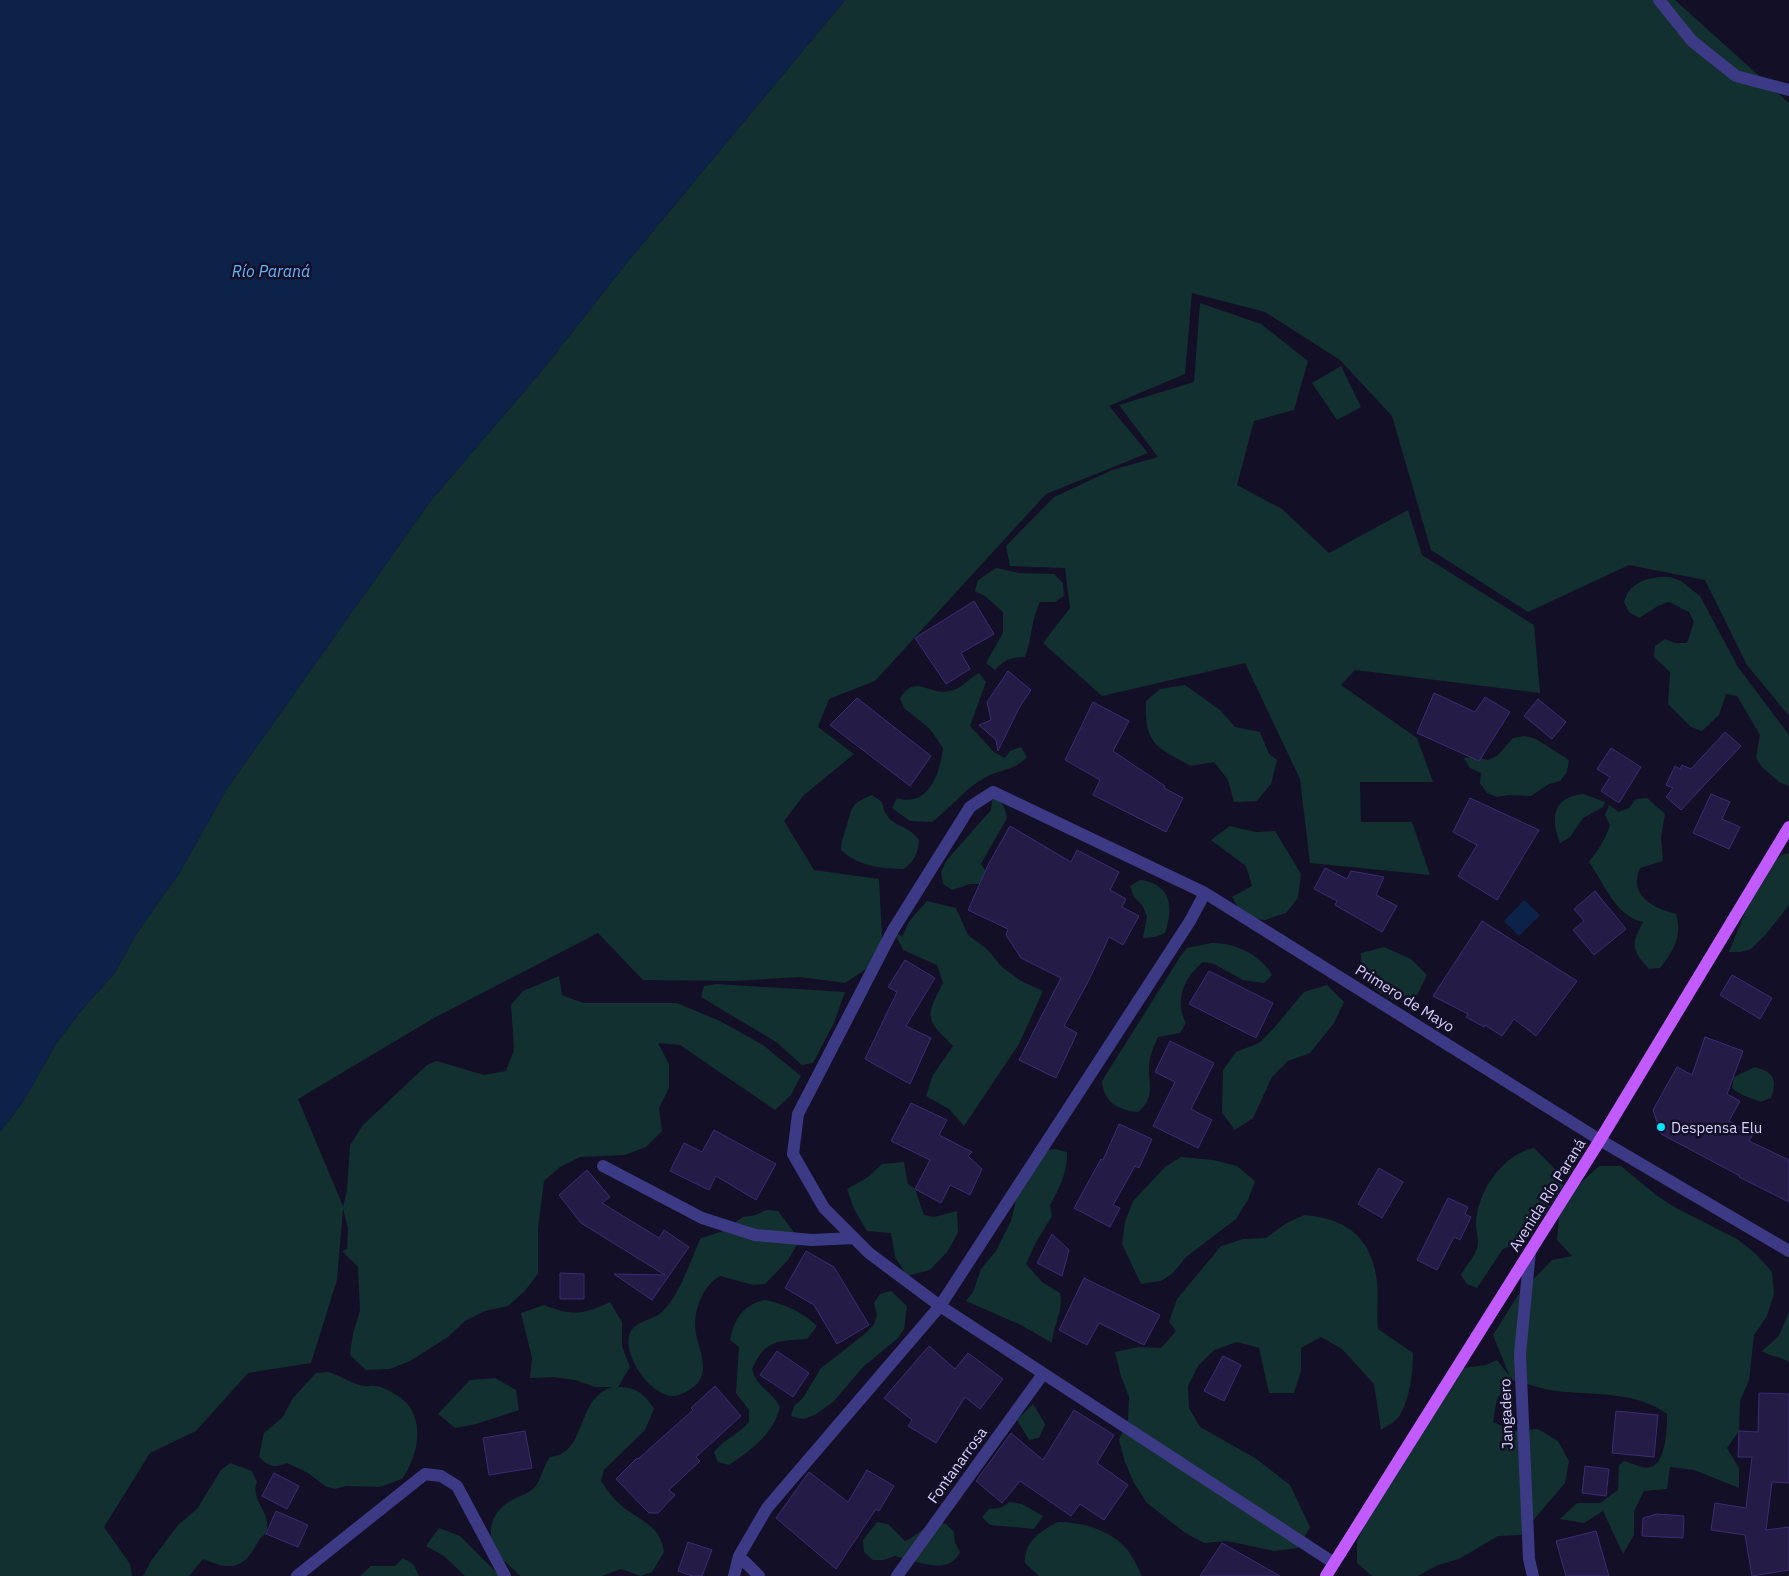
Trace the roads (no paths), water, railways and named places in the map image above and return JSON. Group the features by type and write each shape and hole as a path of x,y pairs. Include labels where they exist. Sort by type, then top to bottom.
{"main road":[{"name":"Avenida Río Paraná","path":"1326,1576 1600,1140 1789,827"}],"street":[{"path":"1659,0 1692,40 1736,76 1789,90"},
{"name":"Primero de Mayo","path":"854,1238 824,1208 793,1154 798,1114 893,930 970,807 993,792 1205,893 1600,1140 1789,1251"},
{"path":"734,1576 740,1556 767,1508 940,1306 1190,922 1205,893"},
{"path":"603,1166 702,1218 755,1235 812,1240 854,1238 869,1253 940,1306 1334,1563"},
{"name":"Jangadero","path":"1530,1251 1520,1354 1529,1559 1533,1576"},
{"name":"Fontanarrosa","path":"896,1576 1043,1374"},
{"path":"297,1576 425,1474 441,1476 457,1486 505,1576"},
{"path":"740,1556 759,1576"}],"water":[{"name":"Río Paraná","path":"0,0 845,0 625,265 544,368 429,503 226,790 180,872 135,936 115,973 85,1006 56,1044 23,1102 0,1132"},
{"path":"1524,900 1540,915 1519,936 1504,921"}],"place":[{"name":"Despensa Elu","path":"1661,1127"}]}
